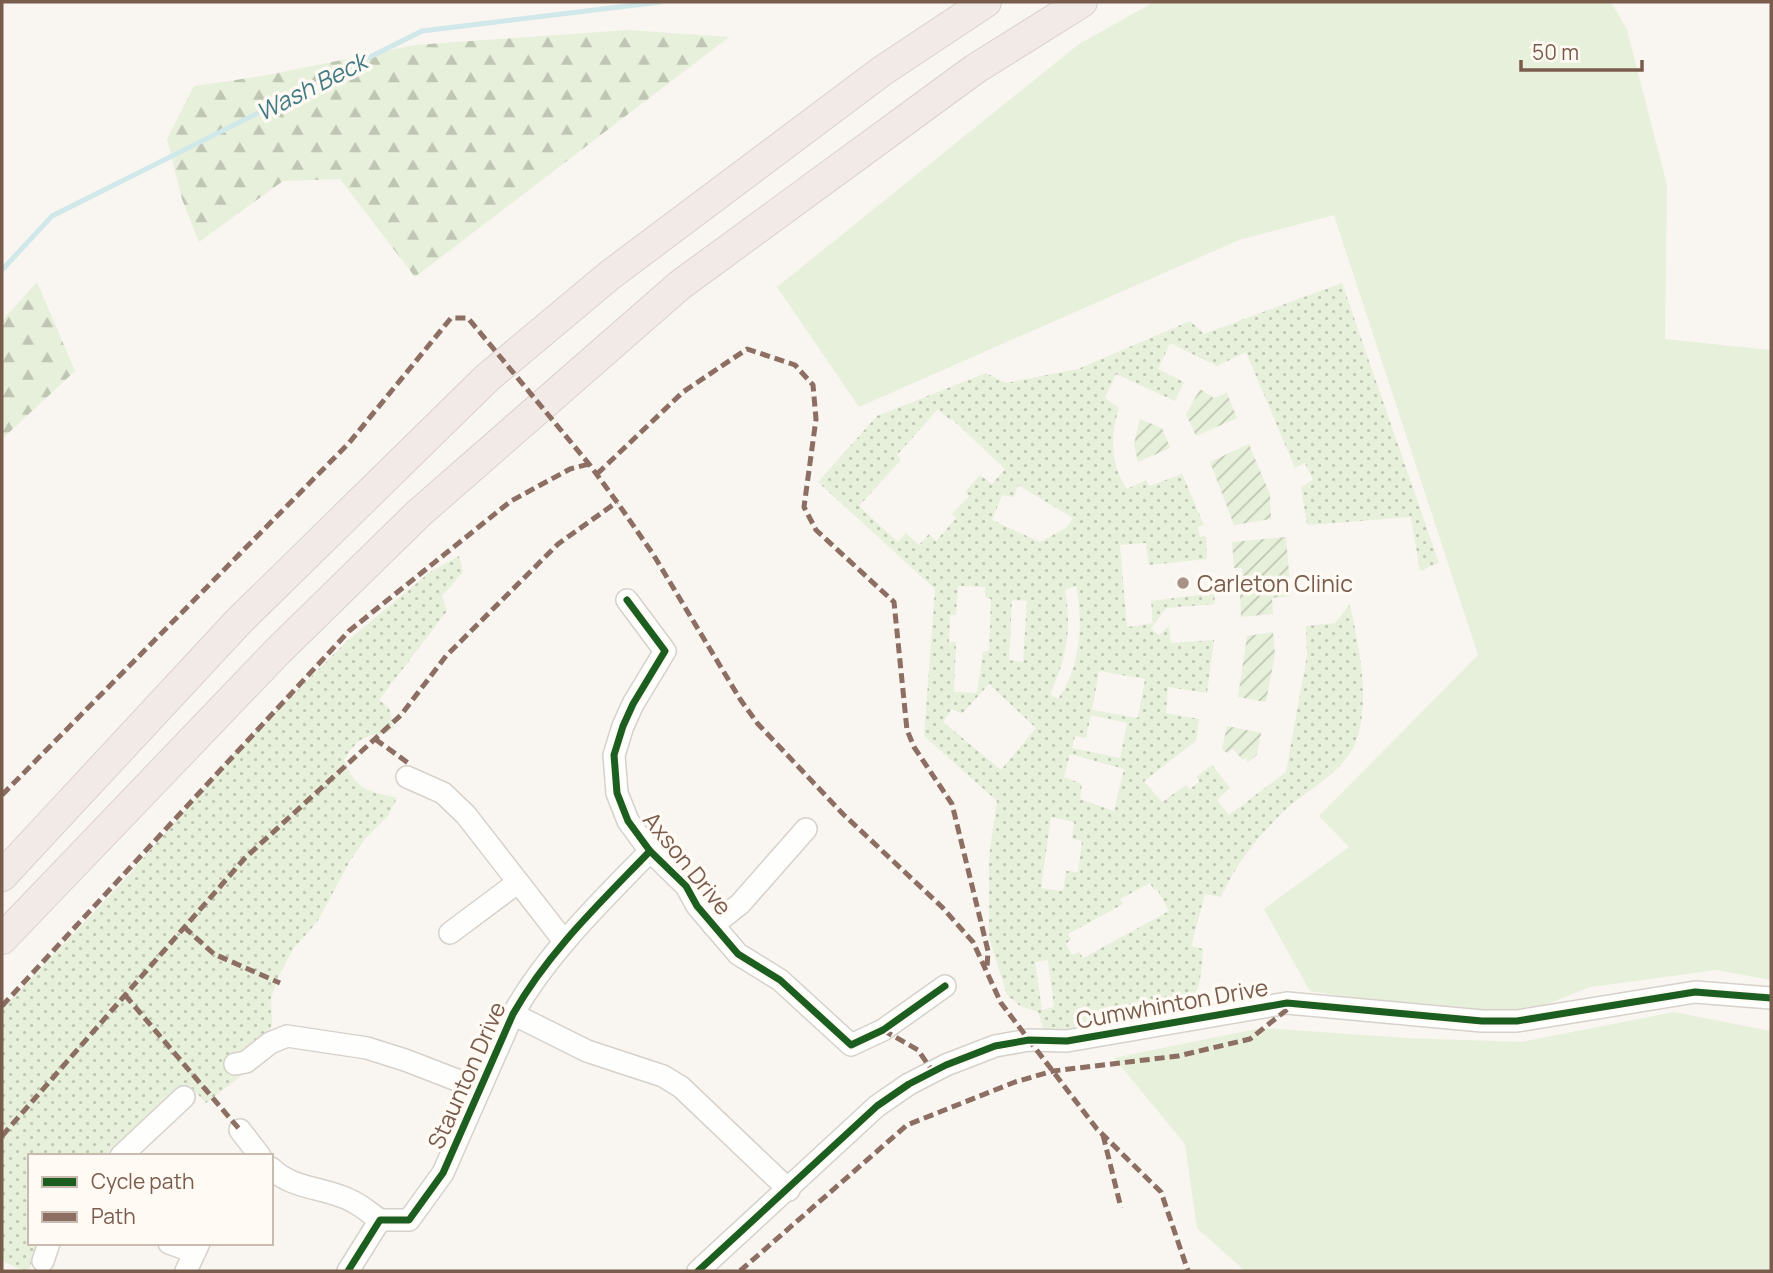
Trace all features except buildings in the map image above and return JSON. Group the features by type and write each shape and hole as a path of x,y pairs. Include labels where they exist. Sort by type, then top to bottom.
{"highway":[{"path":"2,876 239,621 488,378 610,275 882,71 986,2"},
{"path":"2,939 277,652 418,514 680,285 975,69 1082,2"}],"street":[{"name":"Axson Drive","path":"627,600 665,651 628,715 614,755 617,793 628,821 650,851 686,886 697,906 738,954 780,980 851,1045 883,1030 945,986"},
{"path":"407,777 443,793 466,815 564,941"},
{"path":"713,925 740,904 806,829"},
{"name":"Staunton Drive","path":"380,1220 410,1220 443,1173 525,992 564,941 650,851"},
{"path":"450,933 517,883"},
{"name":"Cumwhinton Drive","path":"698,1271 789,1190 877,1106 909,1084 946,1065 995,1046 1029,1040 1067,1041 1287,1003 1482,1021 1517,1021 1695,992 1771,998"},
{"path":"513,1014 587,1051 663,1076 681,1087 789,1190"},
{"path":"235,1064 246,1062 270,1043 287,1036 367,1048 480,1089"},
{"path":"123,1154 184,1097"},
{"path":"240,1130 259,1154"},
{"path":"273,1169 298,1185 351,1200 380,1220 348,1271"},
{"path":"173,1245 193,1256"}],"green space":[{"path":"1154,2 1611,2 1627,30 1667,185 1665,339 1771,350 1771,980 1717,970 1590,987 1530,1011 1427,1009 1310,991 1264,909 1349,847 1319,816 1478,655 1334,215 1239,240 859,407 777,287 1079,44"},
{"path":"628,30 729,37 415,277 340,179 283,181 199,242 182,199 167,139 194,86 263,76 415,45"},
{"path":"37,282 75,371 2,439 2,321"},
{"path":"1342,283 1439,563 1420,571 1411,517 1307,525 1301,487 1313,480 1305,463 1295,468 1246,352 1217,366 1170,343 1158,369 1184,382 1175,401 1116,374 1105,398 1119,408 1113,450 1121,479 1127,489 1146,480 1149,486 1182,474 1204,525 1198,527 1200,537 1206,536 1207,559 1149,565 1146,543 1120,545 1127,627 1153,623 1151,601 1214,593 1215,604 1166,608 1151,629 1159,635 1169,626 1171,643 1214,640 1207,693 1168,687 1166,713 1199,719 1196,741 1144,781 1162,802 1186,785 1190,789 1199,782 1196,777 1212,765 1230,788 1217,800 1229,815 1286,772 1307,656 1306,626 1335,623 1350,604 1363,684 1362,716 1354,746 1338,768 1294,802 1264,832 1248,851 1221,897 1205,894 1191,946 1203,949 1200,979 1190,1001 1172,1014 1054,1034 1044,1030 1038,1012 1020,1006 1007,995 989,937 989,857 997,801 924,736 935,589 818,482 877,416 986,373 1006,383 1078,369 1190,321 1204,334","holes":["938,409 1005,469 992,484 980,475 965,492 969,496 952,514 956,518 936,541 929,534 919,545 906,533 898,542 859,506 901,460 897,455","1018,485 1073,518 1066,528 1040,542 992,520 1002,495 1014,497","958,586 985,587 985,597 991,599 989,651 983,652 977,693 954,692 956,642 949,642 950,615 956,615","1076,586 1080,615 1078,645 1071,674 1058,699 1050,694 1064,655 1068,618 1065,590","1012,600 1027,601 1023,662 1009,660","1099,671 1145,679 1138,718 1092,710","989,684 1036,728 1001,770 943,722 952,709 962,714","1091,715 1127,723 1120,758 1072,748 1075,736 1086,738","1070,754 1124,769 1114,811 1080,799 1082,784 1064,777","1051,817 1074,822 1072,839 1082,841 1078,872 1066,871 1063,891 1041,888","1150,883 1154,890 1157,889 1169,911 1083,958 1079,952 1072,955 1066,944 1071,939 1068,934 1123,904 1120,899","1048,960 1054,1007 1042,1010 1035,962"]},
{"path":"1200,389 1214,398 1227,393 1237,418 1196,436 1186,414"},
{"path":"1140,419 1162,428 1170,448 1138,462 1134,444"},
{"path":"1249,444 1270,495 1271,519 1234,525 1210,462"},
{"path":"1286,537 1291,596 1272,598 1273,614 1241,617 1240,594 1245,593 1242,568 1234,568 1232,542"},
{"path":"459,556 463,572 442,596 447,611 379,700 389,708 394,728 360,740 344,760 358,784 397,798 388,816 365,839 350,861 317,922 294,948 279,975 271,998 272,1024 269,1033 246,1072 206,1103 189,1085 118,1154 28,1154 28,1245 36,1245 29,1271 2,1261 2,1009 129,875 232,756 345,643 430,572"},
{"path":"1273,632 1275,654 1266,702 1238,697 1247,636"},
{"path":"1227,726 1261,733 1257,755 1248,762 1233,749 1227,753 1222,749"},
{"path":"1674,1012 1771,1031 1771,1271 1245,1271 1197,1228 1185,1144 1114,1058 1261,1028 1406,1038 1521,1042"}],"waterway":[{"name":"Wash Beck","path":"2,270 52,216 422,31 660,2"}],"marked path":[{"path":"2,795 349,443 451,318 468,318 589,464 617,502 653,554 740,699 758,724 843,814 942,907 973,942 1001,1003 1097,1129 1161,1192 1188,1271"},
{"path":"597,474 683,392 747,349 795,365 813,385 816,419 804,507 816,530 894,602 907,730 914,747 952,804 988,951 987,968"},
{"path":"2,1006 349,631 511,501 570,469 589,464"},
{"path":"2,1136 245,858 401,715 446,656 558,544 617,502"},
{"path":"375,739 411,765"},
{"path":"184,927 214,954 280,983"},
{"path":"125,995 240,1130"},
{"path":"740,1271 907,1125 1015,1082 1053,1071 1178,1056 1250,1039 1294,1004"},
{"path":"883,1030 918,1050 933,1072"},
{"path":"1103,1135 1121,1208"}],"cycle path":[{"path":"627,600 665,651 633,704 614,755 617,793 628,821 650,851 686,886 697,906 738,954 780,980 851,1045 883,1030 945,986"},
{"path":"348,1271 380,1220 409,1220 443,1173 513,1014 527,991 576,928 650,851"},
{"path":"698,1271 877,1106 909,1084 946,1065 995,1046 1029,1040 1067,1041 1287,1003 1482,1021 1517,1021 1695,992 1771,998"}],"place":[{"name":"Carleton Clinic","path":"1183,583"}]}
